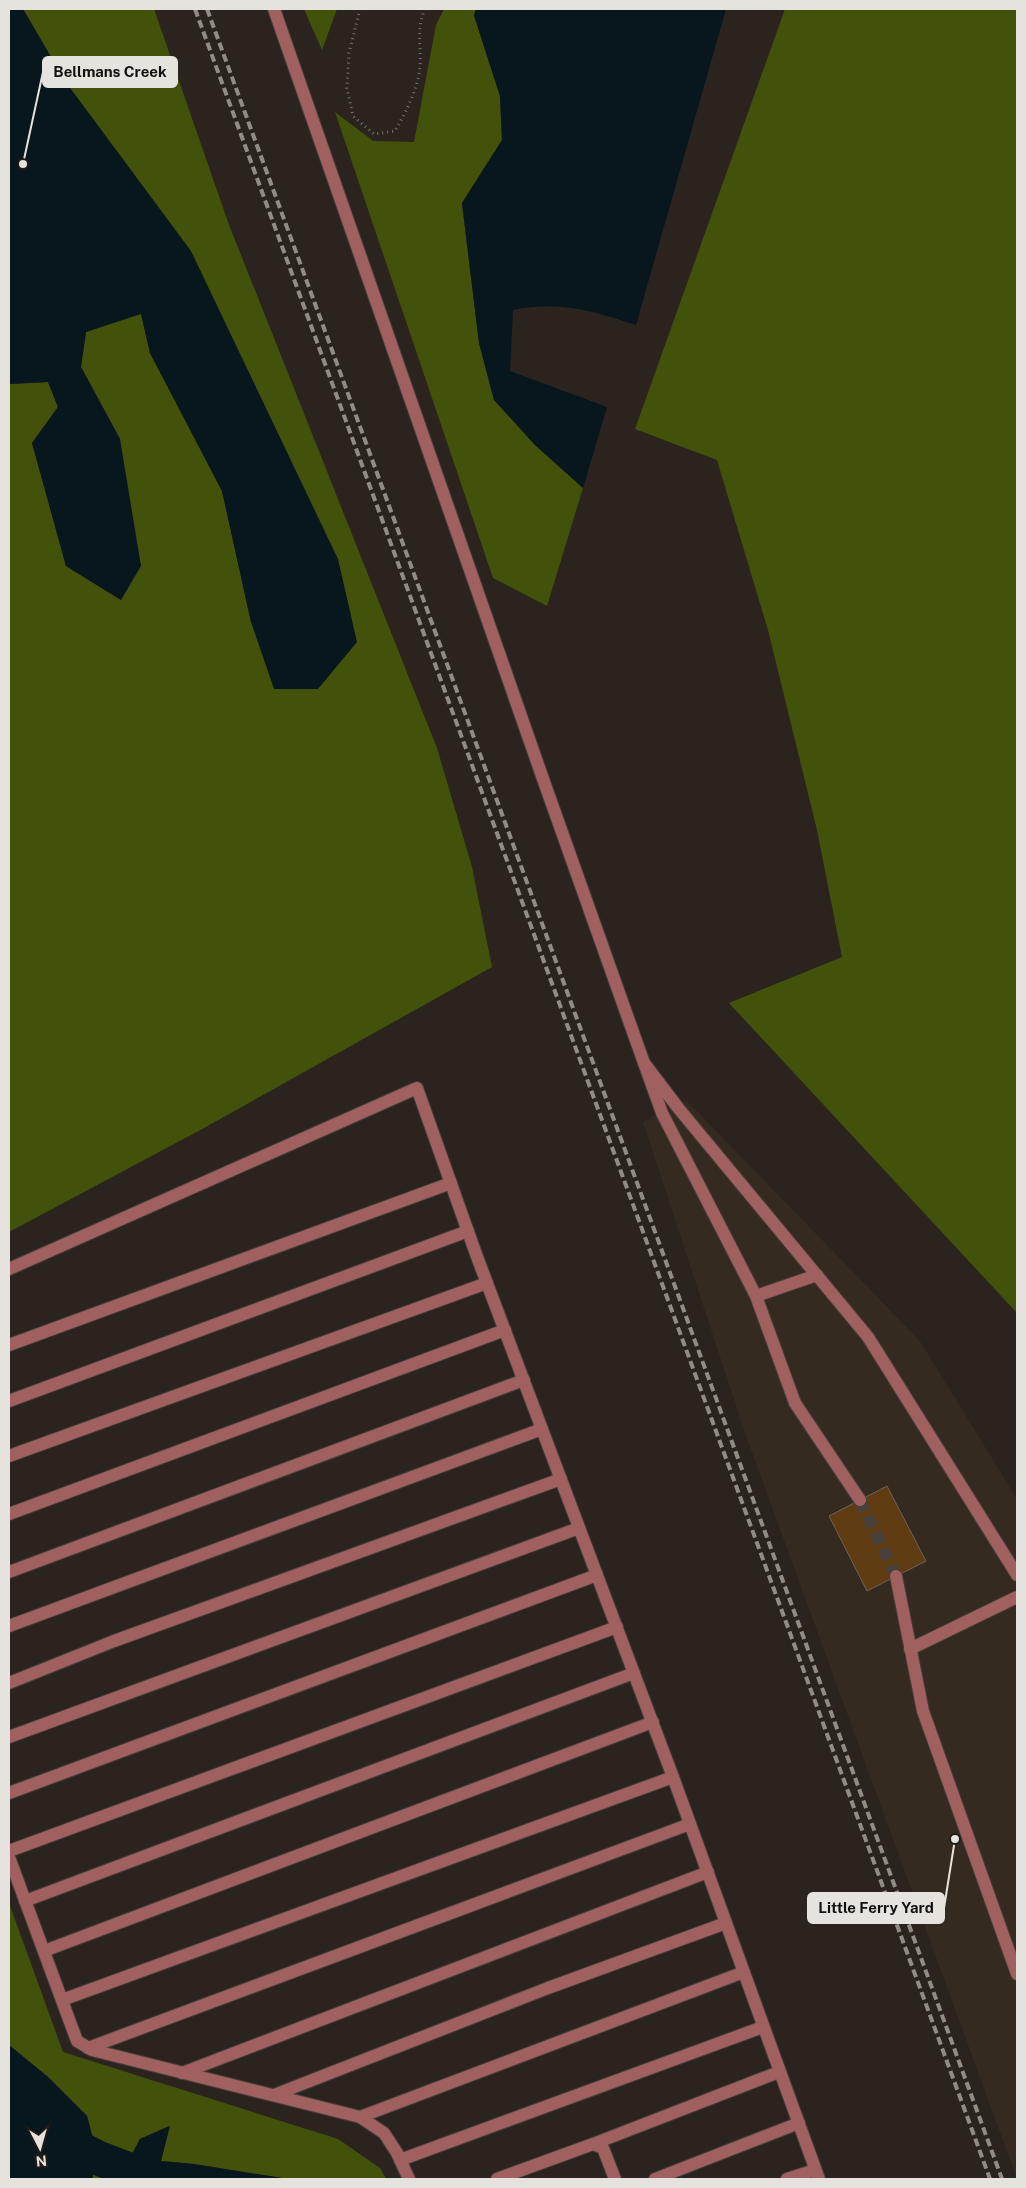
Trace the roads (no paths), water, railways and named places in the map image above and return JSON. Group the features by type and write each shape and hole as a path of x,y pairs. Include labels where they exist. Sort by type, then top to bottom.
{"lane":[{"path":"274,9 538,767 662,1113 756,1296 795,1403 860,1500"},
{"path":"644,1063 679,1109 868,1336 1017,1576"},
{"path":"9,1269 418,1088 468,1231 673,1776 817,2174 787,2179"},
{"path":"9,1345 451,1183"},
{"path":"9,1401 468,1231"},
{"path":"756,1296 817,1275"},
{"path":"9,1456 487,1282"},
{"path":"9,1514 505,1330"},
{"path":"9,1572 524,1380"},
{"path":"9,1626 542,1429"},
{"path":"9,1682 114,1641 561,1479"},
{"path":"9,1737 579,1528"},
{"path":"9,1793 597,1575"},
{"path":"896,1576 923,1711 1017,1974"},
{"path":"910,1648 1017,1597"},
{"path":"9,1851 617,1627"},
{"path":"25,1902 634,1673"},
{"path":"44,1951 653,1722"},
{"path":"62,2000 673,1776"},
{"path":"88,2048 690,1824"},
{"path":"9,1857 77,2041 88,2048 360,2117 384,2133 409,2179"},
{"path":"182,2073 708,1872"},
{"path":"274,2095 548,1988 726,1923"},
{"path":"360,2117 744,1972"},
{"path":"400,2160 763,2027"},
{"path":"497,2179 780,2072"},
{"path":"655,2179 799,2124"},
{"path":"593,2144 603,2148 615,2179"}],"waterway":[{"path":"9,2112 98,2158 153,2179"}],"tunnel":[{"path":"860,1500 896,1576"}],"railway":[{"path":"195,9 990,2179"},
{"path":"207,9 1002,2179"}],"place":[{"name":"Bellmans Creek","path":"23,164"},
{"name":"Little Ferry Yard","path":"955,1839"}]}
